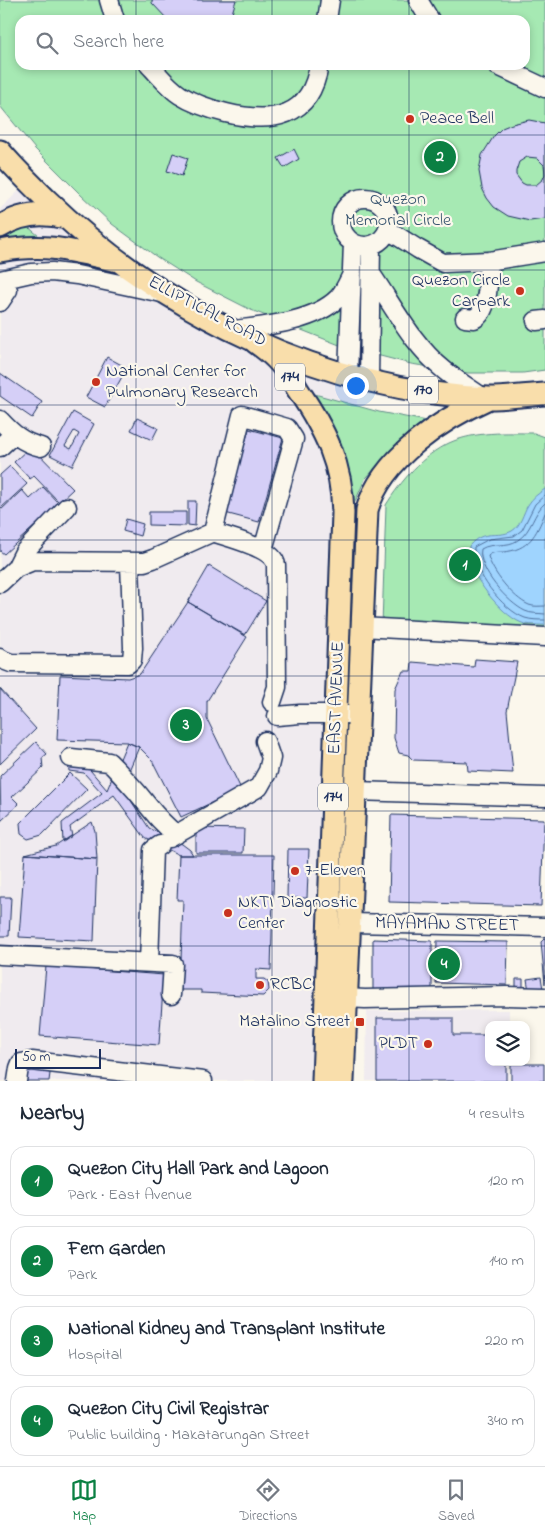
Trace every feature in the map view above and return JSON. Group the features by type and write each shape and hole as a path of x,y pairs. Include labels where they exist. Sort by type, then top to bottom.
{"main road":[{"name":"ELLIPTICAL ROAD","path":"0,150 28,182 66,218 118,261 166,293 255,342 348,374 408,388 486,397 545,394"},
{"path":"0,223 36,214 52,214 66,218"},
{"name":"170","path":"0,251 25,246 46,246 118,261"},
{"name":"EAST AVENUE","path":"255,342 276,359 304,398 332,450 340,479 343,513 329,713 323,1081"},
{"name":"EAST AVENUE","path":"343,1081 356,998 350,923 366,516 373,492 395,463 424,436 444,421 486,397"}],"street":[{"path":"109,0 114,15"},
{"path":"328,15 330,0"},
{"path":"418,0 427,15"},
{"path":"154,70 172,89 191,101 221,111 255,118 281,115 295,110 311,92 318,70"},
{"path":"507,70 545,88"},
{"path":"373,198 385,207 390,219 388,230 384,237 371,245 365,246 354,243 347,238 341,224 345,208 350,202 357,199 373,198"},
{"path":"388,230 443,263 489,261 545,252"},
{"path":"348,374 354,243"},
{"path":"368,380 371,245"},
{"path":"465,318 474,319 482,313 487,294 489,261"},
{"name":"170","path":"3,291 31,273 52,272 77,275 166,293"},
{"path":"234,330 282,324 320,310 339,297 352,272"},
{"path":"371,274 404,325 429,355 444,370 486,397"},
{"path":"212,532 242,415 286,428 294,439 263,550"},
{"path":"0,420 14,434 29,444 41,447"},
{"path":"0,447 14,434"},
{"path":"0,583 16,568 24,552 67,507"},
{"path":"16,568 33,561 130,563 153,559 212,532 263,550 272,557 276,565 276,713 358,714"},
{"path":"0,658 11,663 128,664 132,660 133,648 130,563"},
{"path":"361,626 545,637"},
{"path":"165,842 259,788 268,771 271,758 265,742"},
{"path":"71,758 108,762 135,789 156,817 167,828 149,963"},
{"path":"355,791 545,797"},
{"name":"MAYAMAN STREET","path":"350,923 545,927"},
{"path":"0,955 173,964 177,972 171,995"},
{"path":"356,998 545,997"},
{"path":"17,1081 21,1063 32,1061 203,1081"}],"shaded area":[{"path":"28,182 166,293 358,377 353,506 353,606 339,1081 0,1081 0,209"},
{"name":"PLDT","path":"509,1010 509,1021 485,1021 485,1066 509,1066 509,1081 366,1081 367,1011"}],"green space":[{"name":"Quezon Memorial Circle","path":"0,0 545,0 545,370 523,373 468,373 411,364 342,346 251,310 196,282 157,257 112,224 35,149 0,106"},
{"path":"21,221 39,236 0,242"},
{"path":"311,393 379,412 426,421 411,431 365,479 353,506 344,464"},
{"path":"502,433 534,433 545,437 545,628 382,625 386,505 399,487 430,454 459,439 469,436"}],"water":[{"path":"545,489 545,625 525,624 517,621 500,607 477,579 469,557 469,546 485,535 506,533 515,529 530,502"}],"building":[{"path":"152,0 236,0 232,15 163,15 152,3"},
{"path":"529,120 545,123 545,174 545,219 530,221 508,216 494,207 482,188 479,171 482,155 494,136 502,128","holes":["527,157 537,158 544,165 545,174 543,179 536,185 522,183 516,175 519,162"]},
{"path":"294,149 299,159 284,168 278,158"},
{"path":"173,153 188,158 182,176 167,171"},
{"name":"National Center for Pulmonary Research","path":"107,357 127,368 105,407 86,397"},
{"path":"0,373 42,402 32,418 0,396"},
{"path":"73,412 94,424 72,466 50,455","holes":["74,431 79,434 71,449 65,446"]},
{"path":"137,418 158,428 152,440 131,430"},
{"path":"249,429 283,438 259,522 225,513"},
{"path":"31,446 73,489 59,502 34,476 30,479 14,462"},
{"path":"10,466 27,484 0,509 0,475"},
{"path":"43,487 59,504 4,554 0,551 0,511 22,490 30,499"},
{"path":"188,501 196,501 195,526 188,525"},
{"path":"149,512 186,512 186,526 149,525"},
{"path":"126,519 143,524 140,536 123,531"},
{"path":"209,566 266,601 245,635 188,602"},
{"path":"188,602 247,637 207,701 207,719 241,789 181,817 152,760 139,747 127,742 57,740 60,675 128,678 140,674"},
{"path":"475,659 517,662 507,711 513,773 468,771 467,762 413,760 408,755 399,753 394,738 395,689 403,671 411,671 412,662 474,667"},
{"path":"0,689 36,729 0,764"},
{"path":"36,742 47,754 42,758 43,768 12,797 19,804 1,821 0,776"},
{"path":"127,742 139,747 122,787 149,828 182,844 193,855 179,855 145,838 114,795 70,827 72,836 63,842 62,823 102,793 84,773 69,771 68,763 85,764 107,790"},
{"path":"70,773 87,789 42,835 28,839 21,834 20,823"},
{"path":"391,815 544,819 541,906 389,902"},
{"path":"92,822 95,831 97,859 25,854 56,846"},
{"path":"196,828 244,829 243,853 196,853"},
{"path":"288,849 309,849 307,898 287,898"},
{"path":"25,854 97,859 94,941 19,937"},
{"name":"NKTI Diagnostic Center","path":"179,855 274,855 271,970 256,969 256,979 264,979 268,982 269,990 263,996 201,993 201,990 180,990 183,900 177,900"},
{"path":"0,897 11,897 9,936 0,936"},
{"path":"545,938 545,984 541,942"},
{"path":"373,939 432,941 432,992 373,995"},
{"path":"437,941 508,942 507,985 436,983"},
{"path":"46,966 164,975 159,1045 40,1036"},
{"path":"541,977 543,989 529,991 527,979"},
{"path":"516,979 523,979 523,991 516,991"},
{"name":"PLDT","path":"377,1018 453,1018 453,1035 485,1035 485,1066 506,1066 506,1081 377,1081"},
{"path":"26,1063 51,1066 49,1081 23,1081"},
{"path":"544,1064 544,1081 511,1081 511,1066"}],"place":[{"name":"Peace Bell","path":"410,119"},
{"name":"Fern Garden","path":"440,157"},
{"name":"Quezon Circle Carpark","path":"520,291"},
{"name":"National Center for Pulmonary Research","path":"96,382"},
{"name":"Quezon City Hall Park and Lagoon","path":"465,565"},
{"name":"National Kidney and Transplant Institute","path":"186,725"},
{"name":"7-Eleven","path":"295,871"},
{"name":"NKTI Diagnostic Center","path":"228,913"},
{"name":"Quezon City Civil Registrar","path":"444,964"},
{"name":"RCBC","path":"260,985"},
{"name":"Matalino Street","path":"360,1022"},
{"name":"PLDT","path":"428,1044"}]}
